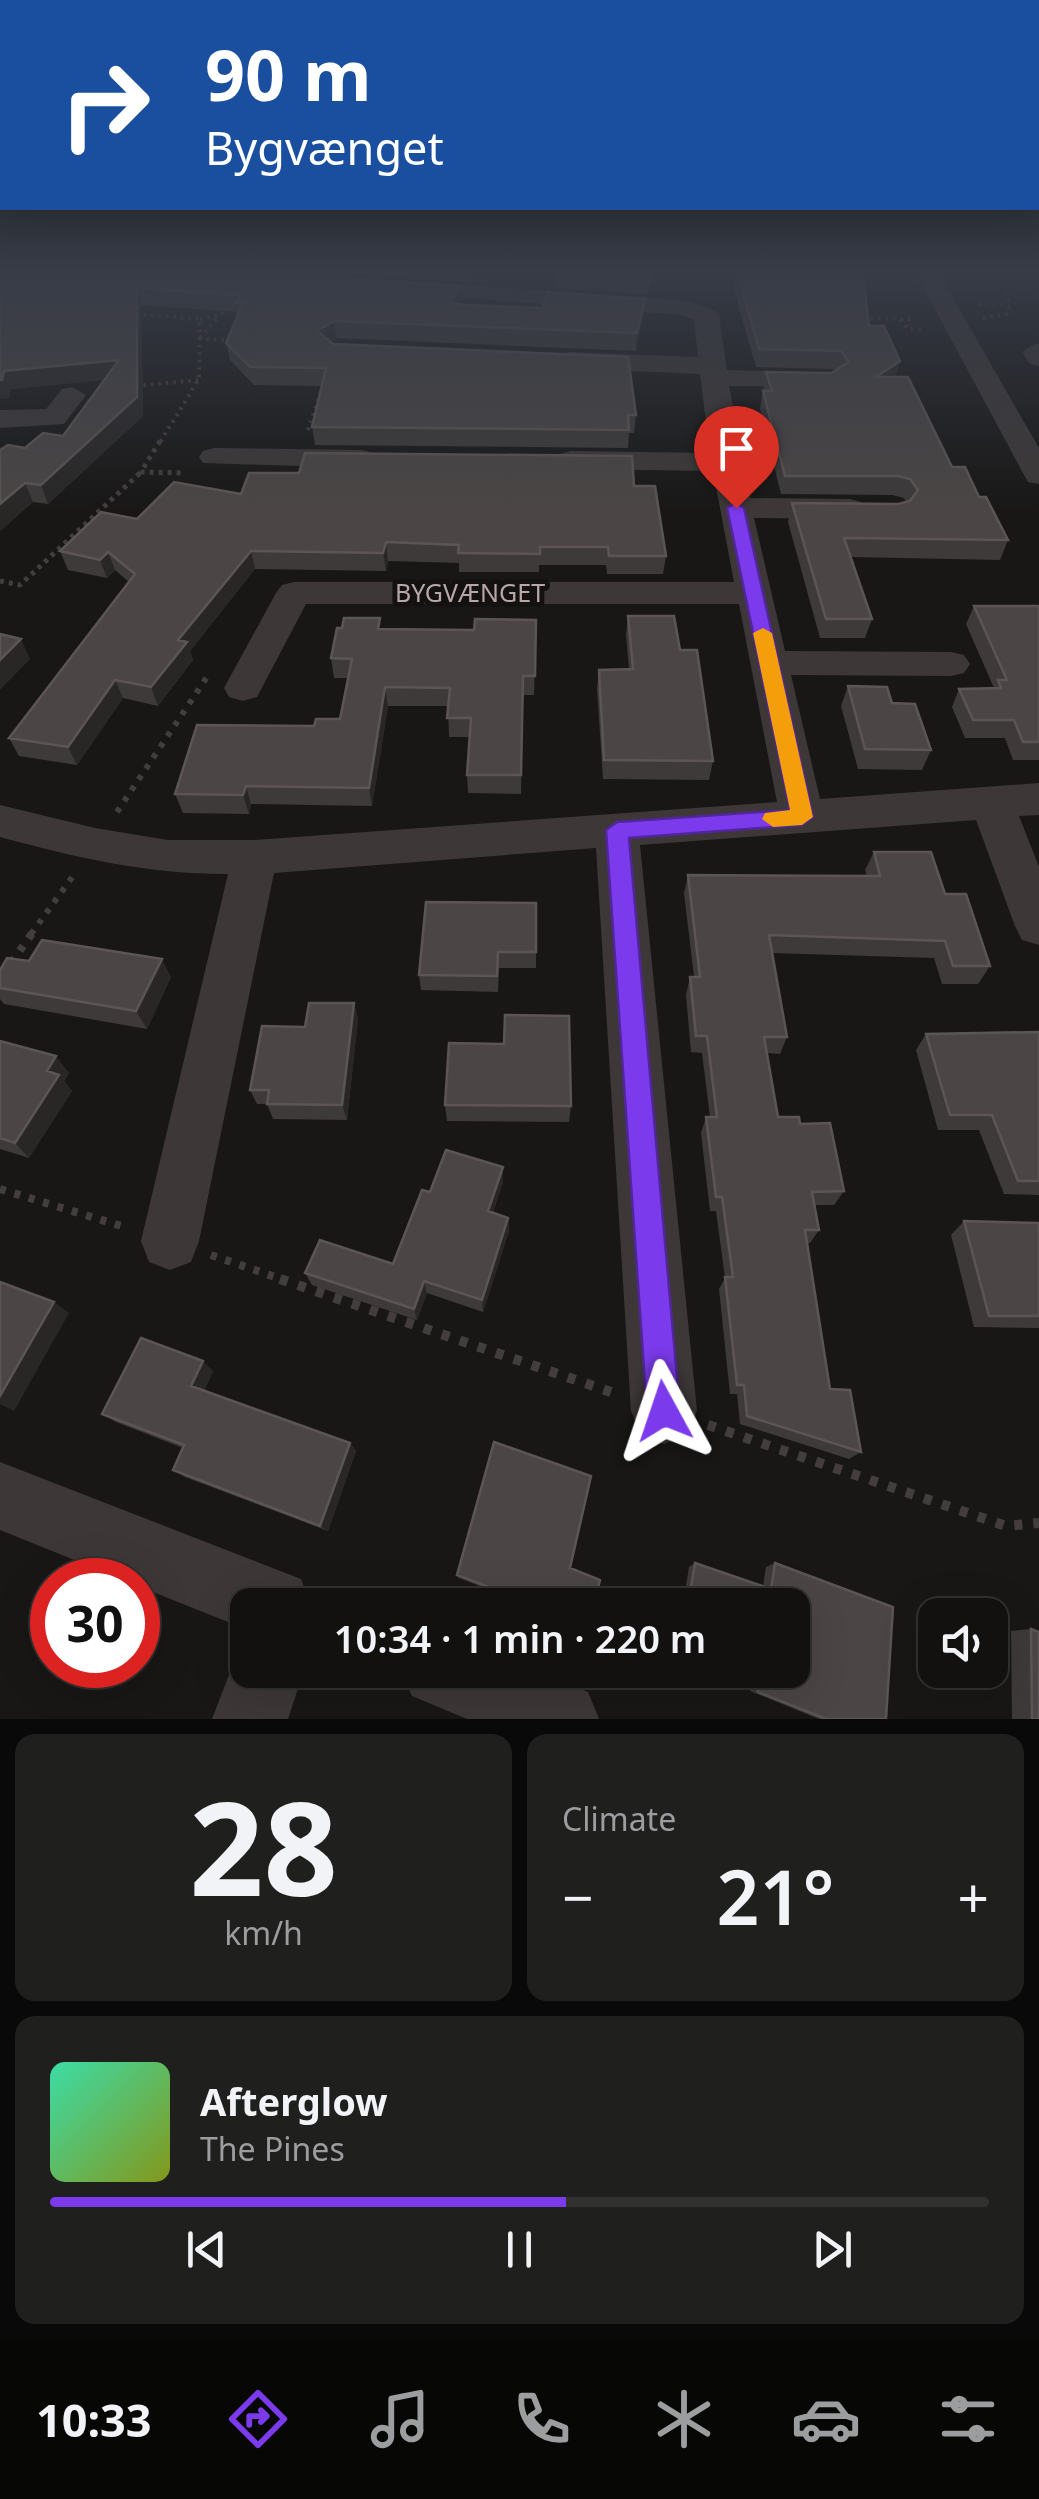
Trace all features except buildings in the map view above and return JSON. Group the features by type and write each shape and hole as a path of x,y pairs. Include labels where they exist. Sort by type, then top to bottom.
{"street":[{"path":"711,352 726,462 802,817"},
{"path":"970,352 1039,475"},
{"path":"534,359 826,379"},
{"path":"0,419 54,418 72,395"},
{"path":"1004,415 1039,415"},
{"path":"206,465 298,458 395,459"},
{"path":"551,460 726,462"},
{"path":"736,508 872,509"},
{"name":"BYGVÆNGET","path":"243,688 294,592 754,593"},
{"path":"769,663 951,664"},
{"path":"0,821 95,846 168,857 255,857 1039,799"},
{"path":"991,801 1039,926"},
{"path":"617,830 664,1411"},
{"path":"170,1241 255,857"},
{"path":"0,1496 232,1588"},
{"path":"250,1719 261,1688"},
{"path":"484,1688 562,1719"}],"path":[{"path":"0,581 20,585 141,472 199,380 199,352"},
{"path":"72,395 199,380"},
{"path":"298,458 324,386"},
{"path":"141,472 206,465"},
{"path":"10,964 95,846 212,670"},
{"path":"0,1189 170,1241 1006,1526 1039,1524"}],"slow traffic":[{"path":"763,633 802,817 773,819"}],"route":[{"path":"664,1411 617,830 802,817 736,508"}]}
